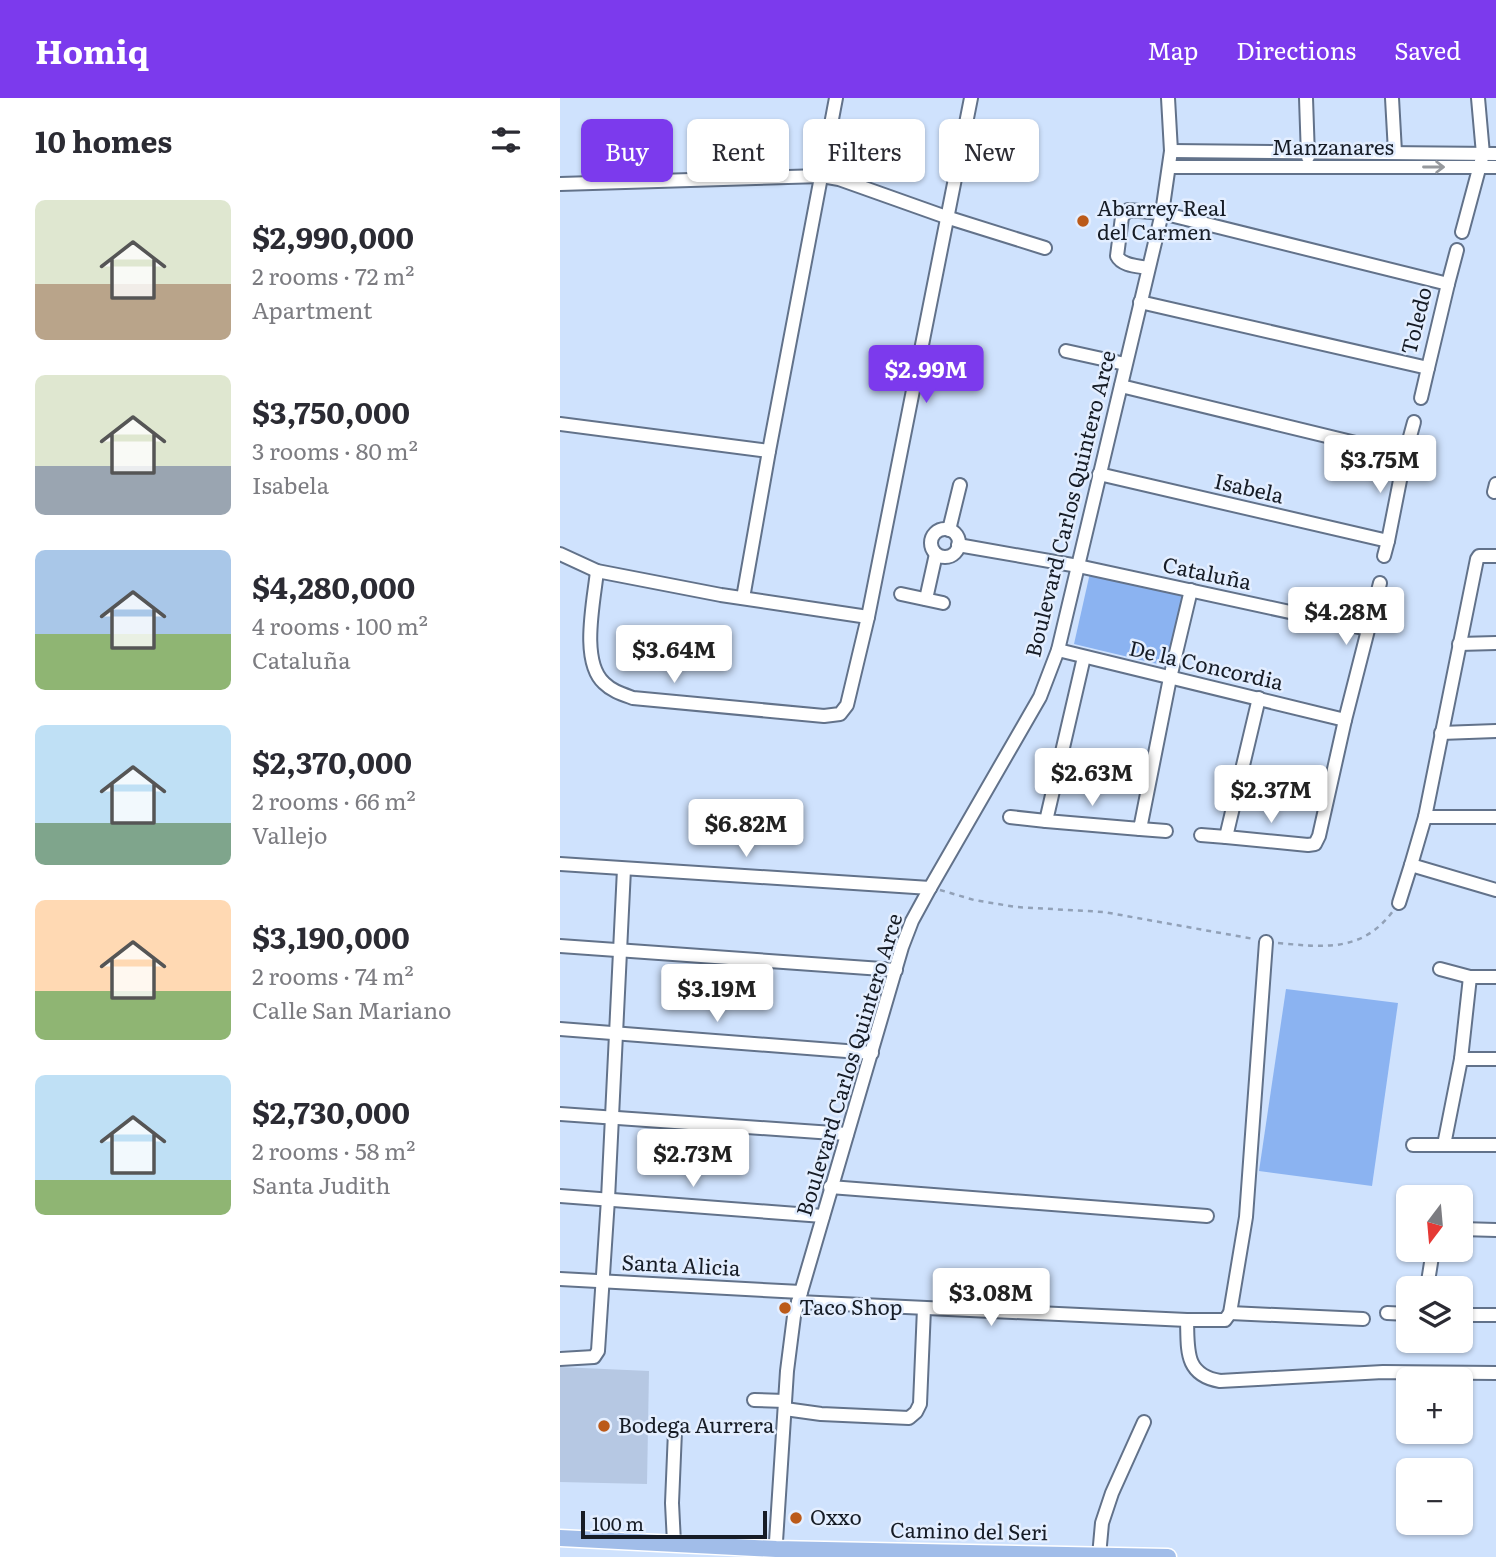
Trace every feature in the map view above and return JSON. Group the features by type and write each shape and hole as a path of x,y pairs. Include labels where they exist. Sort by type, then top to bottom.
{"main road":[{"name":"Camino del Seri","path":"560,1538 674,1542 775,1553 1165,1557"}],"street":[{"path":"832,119 836,98"},
{"path":"597,572 590,644 594,667 602,682 616,692 633,698 824,716 839,714 847,705 868,617 971,98"},
{"name":"Boulevard Carlos Quintero Arce","path":"775,1553 789,1340 799,1297 912,921 1040,697 1058,650 1162,213 1171,151 1168,98"},
{"path":"1306,98 1309,168"},
{"path":"1392,98 1395,152"},
{"path":"1462,232 1487,158 1478,98"},
{"name":"Manzanares","path":"1171,151 1395,152 1487,158 1496,167"},
{"name":"Manzanares","path":"1170,167 1309,168 1487,158"},
{"path":"560,184 803,177"},
{"path":"743,598 821,182"},
{"path":"847,182 1045,248"},
{"name":"Toledo","path":"1140,302 1428,368 1448,284 1162,213 1128,210 1122,218 1117,256 1126,264 1148,268"},
{"path":"1448,284 1457,250"},
{"path":"1066,351 1125,364"},
{"path":"1421,398 1428,368"},
{"path":"1121,386 1405,455"},
{"path":"1384,556 1405,455 1415,422"},
{"path":"560,424 769,451"},
{"name":"Isabela","path":"1099,474 1388,541"},
{"path":"949,530 960,485"},
{"path":"926,599 936,554 931,546 932,537 940,530 949,530 957,536 957,550 950,556 936,554"},
{"name":"Cataluña","path":"958,545 1078,566 1368,629"},
{"path":"560,554 597,572 868,617"},
{"path":"1399,903 1425,817 1477,559 1481,556 1496,556"},
{"path":"1201,835 1308,845 1317,842 1380,583"},
{"path":"1140,829 1191,590"},
{"path":"901,594 943,603"},
{"path":"1459,644 1496,643"},
{"name":"De la Concordia","path":"1058,650 1345,720"},
{"path":"1046,821 1084,657"},
{"path":"1226,837 1259,698"},
{"path":"1441,733 1496,731"},
{"path":"1010,817 1166,831"},
{"path":"1425,817 1496,817"},
{"path":"560,864 930,888"},
{"path":"1411,865 1496,890"},
{"path":"560,1359 589,1359 598,1351 624,869"},
{"path":"1266,942 1246,1217 1230,1313 1363,1319"},
{"path":"560,946 896,970"},
{"path":"1440,969 1469,977 1496,977"},
{"path":"1444,1145 1461,1059 1469,977"},
{"path":"560,1029 872,1053"},
{"path":"1461,1059 1496,1059"},
{"path":"560,1114 846,1135"},
{"path":"1413,1145 1496,1145"},
{"path":"830,1187 1207,1216"},
{"path":"560,1196 823,1216"},
{"path":"1474,1229 1496,1230"},
{"name":"Santa Alicia","path":"560,1279 924,1308 1187,1320 1225,1320 1230,1313"},
{"path":"754,1400 821,1414 909,1418 920,1404 924,1308"},
{"path":"1388,1313 1396,1313"},
{"path":"1473,1315 1496,1315"},
{"path":"1187,1320 1189,1360 1194,1369 1209,1380 1382,1372 1496,1373"},
{"path":"1099,1556 1102,1523 1112,1493 1144,1422"},
{"path":"674,1542 672,1503 675,1431"}],"path":[{"path":"930,888 974,900 1016,907 1104,912 1266,942 1319,947 1339,946 1371,933 1387,919 1399,903"}],"shaded area":[{"path":"1090,573 1184,593 1166,666 1074,644"},
{"path":"1286,989 1398,1003 1372,1186 1259,1171"}],"building":[{"name":"Bodega Aurrera","path":"560,1367 649,1371 647,1484 560,1482"}],"place":[{"name":"Abarrey Real del Carmen","path":"1083,221"},
{"name":"Taco Shop","path":"785,1308"},
{"name":"Bodega Aurrera","path":"604,1426"},
{"name":"Oxxo","path":"796,1518"}]}
